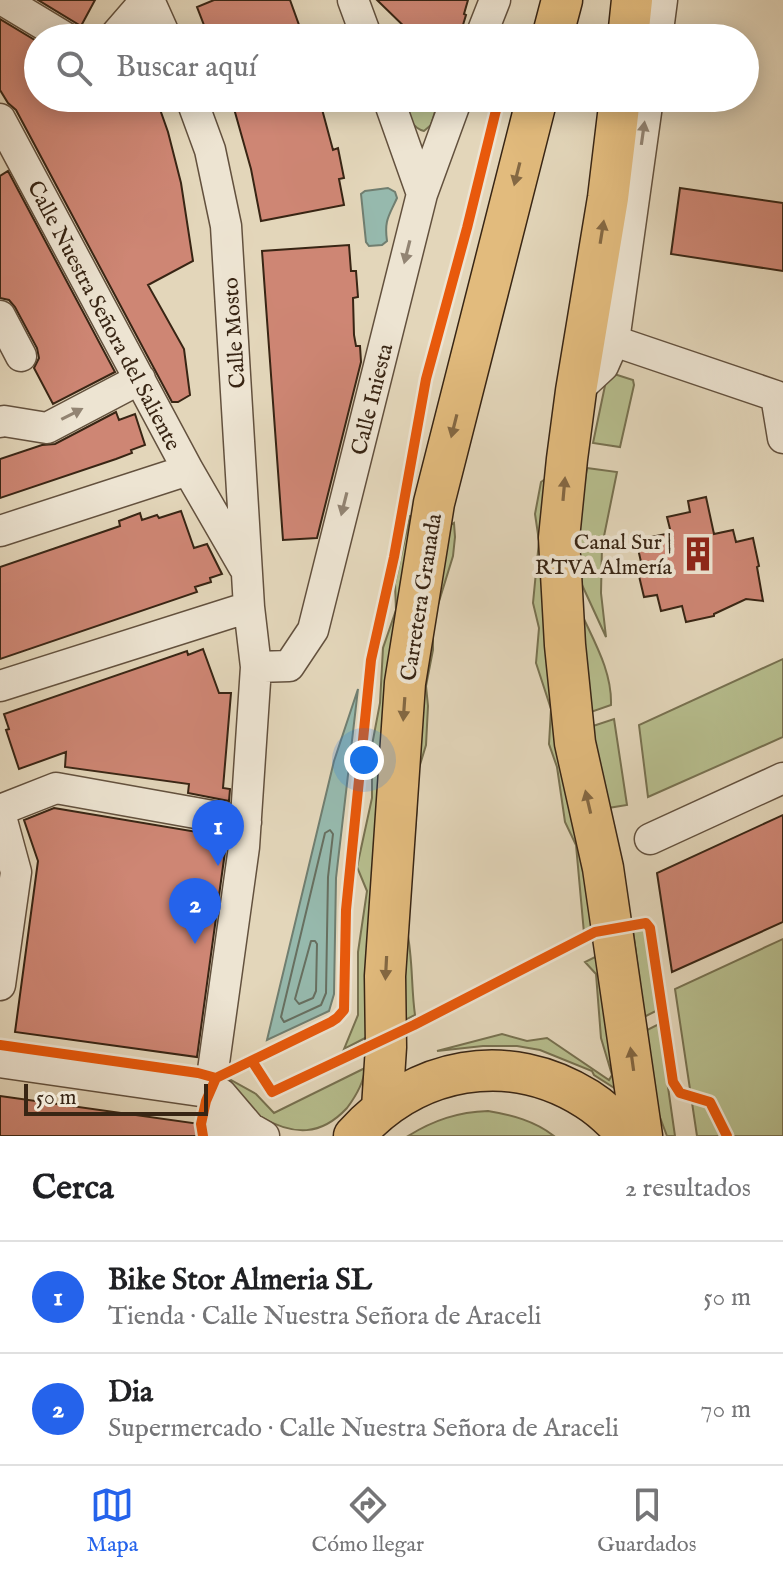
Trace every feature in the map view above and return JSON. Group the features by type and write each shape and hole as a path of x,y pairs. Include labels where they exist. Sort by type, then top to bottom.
{"main road":[{"path":"556,24 562,0"},
{"path":"629,24 632,0"},
{"name":"Carretera Granada","path":"360,1128 386,1047 385,976 405,683 434,503 533,112"},
{"path":"618,112 608,198 576,391 559,538 575,743 603,868 642,1136"},
{"path":"360,1128 392,1100 440,1078 478,1071 517,1072 543,1078 579,1094 610,1117 628,1136"}],"street":[{"path":"3,0 43,24"},
{"path":"126,24 148,0 159,24"},
{"path":"353,0 362,24"},
{"path":"486,24 495,0"},
{"path":"659,24 662,0"},
{"name":"Calle Mosto","path":"196,112 210,150 226,226 249,607 256,667 244,847 210,1092"},
{"path":"393,112 422,194"},
{"name":"Calle Iniesta","path":"256,667 289,666 313,630 422,194 452,112"},
{"path":"576,391 603,366 614,341 646,112"},
{"name":"Calle Nuestra Señora del Saliente","path":"3,136 247,574"},
{"path":"0,316 21,356"},
{"path":"614,341 780,416"},
{"path":"1,420 47,428 140,379"},
{"path":"0,531 188,470"},
{"path":"0,686 249,607"},
{"path":"650,839 783,778"},
{"path":"0,985 16,872 0,812 56,788 246,822"},
{"path":"0,1062 221,1094 250,1128 264,1136"},
{"path":"210,1092 225,1136"}],"green space":[{"path":"435,112 431,125 424,131 412,122 408,114"},
{"path":"611,373 633,380 634,385 620,447 593,443 607,376"},
{"path":"587,468 617,472 602,546 601,593 606,637 571,561"},
{"path":"548,477 599,925 584,933 576,845 565,822 557,767 549,744 551,709 536,663 539,628 533,603 539,541 535,514 541,482"},
{"path":"410,516 417,517 371,1035 344,1049 358,1015 358,952 367,891 357,867 372,798 372,745 380,703 383,648 396,610 395,583"},
{"path":"454,523 453,556 433,621 433,650 426,686 426,745 416,778 417,805 407,931 415,1015 399,1023 408,809 445,528"},
{"path":"583,617 602,660 611,693 611,705 591,712 581,634"},
{"path":"783,659 783,737 648,797 639,725"},
{"path":"614,719 627,805 608,808 593,741 593,726"},
{"path":"645,928 658,1010 644,1017 633,930"},
{"path":"783,939 783,1136 697,1136 675,989"},
{"path":"603,953 616,1089 592,1071 540,1050 483,1046 437,1051 502,1034 527,1041 547,1038 609,1080 612,1075 601,1038 596,974 585,962"},
{"path":"659,1024 675,1136 667,1136 658,1112 645,1031"},
{"path":"365,1068 359,1089 347,1108 327,1124 307,1130 285,1128 261,1117 243,1100 229,1079 256,1094 274,1113"},
{"path":"488,1111 523,1119 554,1136 408,1136 446,1118"}],"water":[{"path":"388,188 395,192 397,198 387,223 387,241 382,245 369,246 361,194"},
{"path":"358,689 336,878 334,994 329,1011 267,1040 334,761"}],"building":[{"path":"38,0 95,0 82,24"},
{"path":"214,0 290,0 299,24 204,24 197,7"},
{"path":"377,0 468,0 463,24 402,24"},
{"path":"0,19 24,34 24,112 161,112 181,183 193,261 148,285 184,349 190,395 172,402 16,110 0,90"},
{"path":"235,112 323,112 333,150 338,148 344,178 339,179 344,205 261,221"},
{"path":"8,171 115,372 53,404 34,368 39,358 37,348 15,307 9,300 0,298 0,176"},
{"path":"680,188 783,203 783,271 671,254"},
{"path":"349,245 351,271 356,271 358,297 353,298 354,335 356,346 360,346 361,362 317,538 283,540 262,251"},
{"path":"116,412 119,420 135,414 145,445 116,459 0,498 0,459 42,445 55,444"},
{"name":"Canal Sur | RTVA Almería","path":"706,497 714,534 733,530 736,542 753,538 763,601 746,599 714,616 686,622 682,606 661,611 657,595 644,597 639,576 644,575 636,540 671,533 667,517 690,512 688,501"},
{"path":"181,511 194,548 207,544 222,574 210,578 211,582 195,587 197,592 0,659 0,567 120,526 119,521 140,513 142,520"},
{"path":"203,649 219,693 231,693 223,788 230,789 229,801 188,793 189,784 65,767 66,752 19,769 4,714 187,651 188,655"},
{"path":"54,808 227,837 197,1057 15,1032 38,861 24,820"},
{"path":"783,815 783,922 672,972 657,873"},
{"path":"0,1096 200,1124 199,1136 0,1136"}],"cycle path":[{"path":"203,1136 201,1124 206,1101 216,1078 331,1022 344,1010 346,910 371,660 394,557 426,379 496,112"},
{"path":"252,1061 272,1092 414,1025 595,932 646,923 650,928 673,1082 680,1093 710,1102 727,1136"},
{"path":"0,1045 216,1078"}],"place":[{"name":"Canal Sur | RTVA Almería","path":"698,554"},
{"name":"Bike Stor Almeria SL","path":"218,866"},
{"name":"Dia","path":"195,944"}]}
